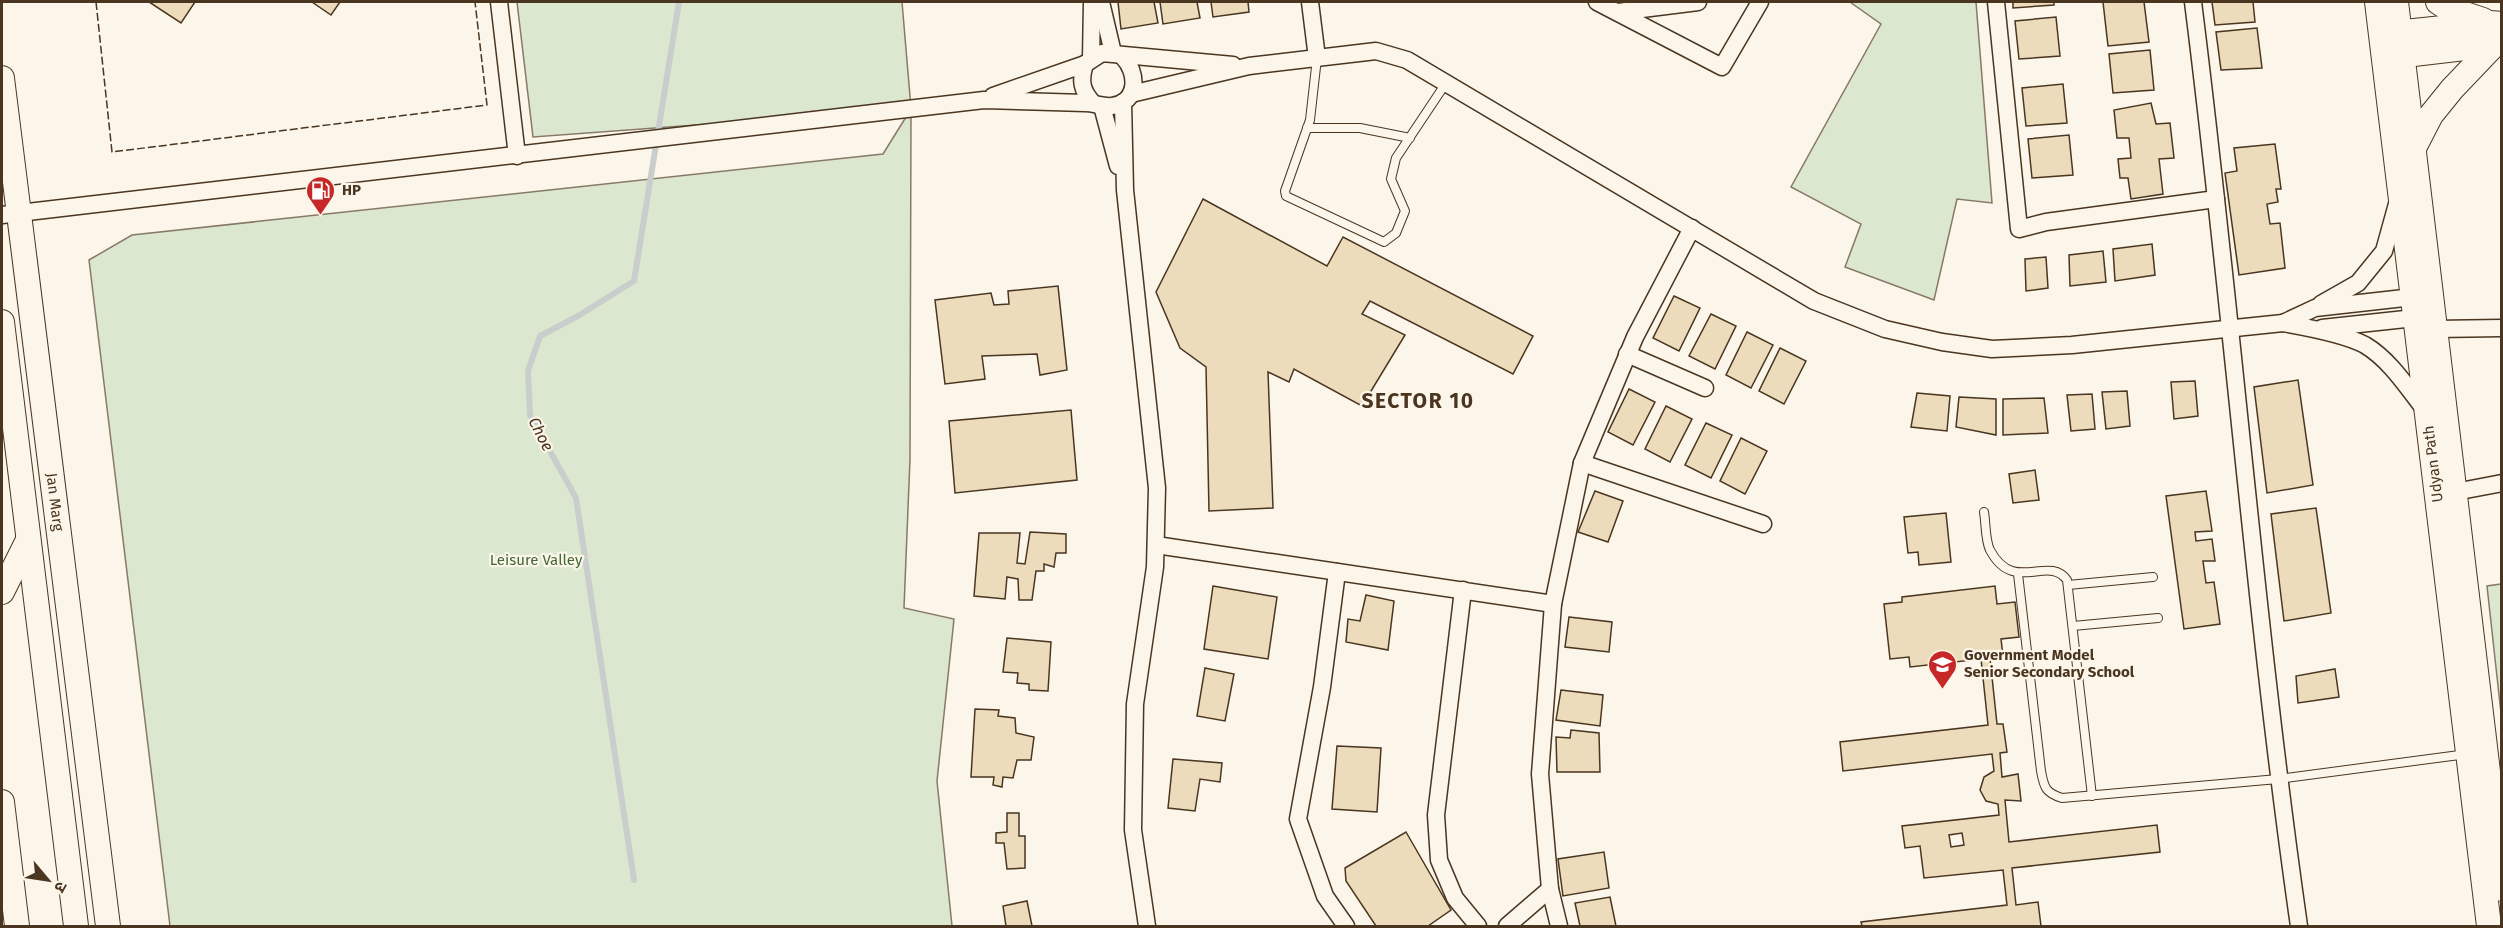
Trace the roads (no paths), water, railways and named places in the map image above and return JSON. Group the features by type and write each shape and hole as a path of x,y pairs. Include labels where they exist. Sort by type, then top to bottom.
{"main road":[{"name":"Udyan Path","path":"2377,2 2392,45 2414,148 2426,311 2427,412 2488,927"},
{"name":"Udyan Path","path":"2396,2 2392,45 2400,194 2426,311 2455,492 2502,889"},
{"path":"2438,2 2496,34"},
{"path":"2392,45 2496,34"},
{"path":"2414,148 2431,115 2496,34"},
{"name":"Jan Marg","path":"2,78 10,214 43,407 108,927"},
{"name":"Jan Marg","path":"2,321 7,411 28,540 76,927"},
{"path":"2,592 28,540"},
{"path":"2,802 17,927"}],"street":[{"path":"499,2 517,156"},
{"path":"1092,2 1088,62 1082,76 1082,86 1086,95 1097,104 1125,190"},
{"path":"1101,2 1118,55 1130,64 1134,74 1135,85 1127,98 1125,190 1158,488 1155,567 1135,704 1133,830 1147,927"},
{"path":"1310,2 1317,58"},
{"path":"1598,2 1722,67 1760,2"},
{"path":"1618,12 1698,2"},
{"path":"1996,2 2019,229 2046,222 2216,198"},
{"path":"2193,2 2231,329 2278,779 2299,927"},
{"path":"10,214 517,156 984,99 1114,106 1127,98 1249,66 1377,51 1407,60 1815,301 1885,329 1942,342 1992,349 2072,345 2283,323 2315,329 2364,344 2392,368 2427,412"},
{"path":"984,99 1088,62 1102,53 1249,66"},
{"path":"2283,323 2315,308 2358,283 2384,251 2400,194"},
{"path":"1559,927 1550,889 1540,774 1553,604 1582,463 1628,354 1692,228"},
{"path":"2315,308 2426,311 2502,328"},
{"path":"2315,329 2426,311"},
{"path":"1628,354 1705,388"},
{"path":"7,411 43,407"},
{"path":"1582,463 1763,524"},
{"path":"2455,492 2502,483"},
{"path":"1156,545 1553,604"},
{"path":"1337,572 1322,687 1298,819 1325,896 1346,927"},
{"path":"1463,590 1436,815 1439,860 1455,898 1478,927"},
{"path":"1508,927 1550,889"}],"lane":[{"path":"1317,58 1307,129 1285,191 1286,196 1384,242 1396,233 1405,211 1391,179 1399,152 1446,83"},
{"path":"1307,129 1360,128 1410,138"},
{"path":"1984,512 1990,549 2003,566 2018,574 2054,570 2062,573 2068,585 2092,796"},
{"path":"2018,574 2044,787 2050,794 2062,798 2278,779 2468,754"},
{"path":"2068,585 2153,577"},
{"path":"2073,626 2158,618"}],"waterway":[{"name":"Choe","path":"634,880 576,498 530,415 528,371 540,336 578,316 634,281 679,2"}],"place":[{"name":"HP","path":"321,216"},
{"name":"Government Model Senior Secondary School","path":"1943,690"}],"district":[{"name":"SECTOR 10","path":"1418,401"}],"park label":[{"name":"Leisure Valley","path":"536,560"}]}
